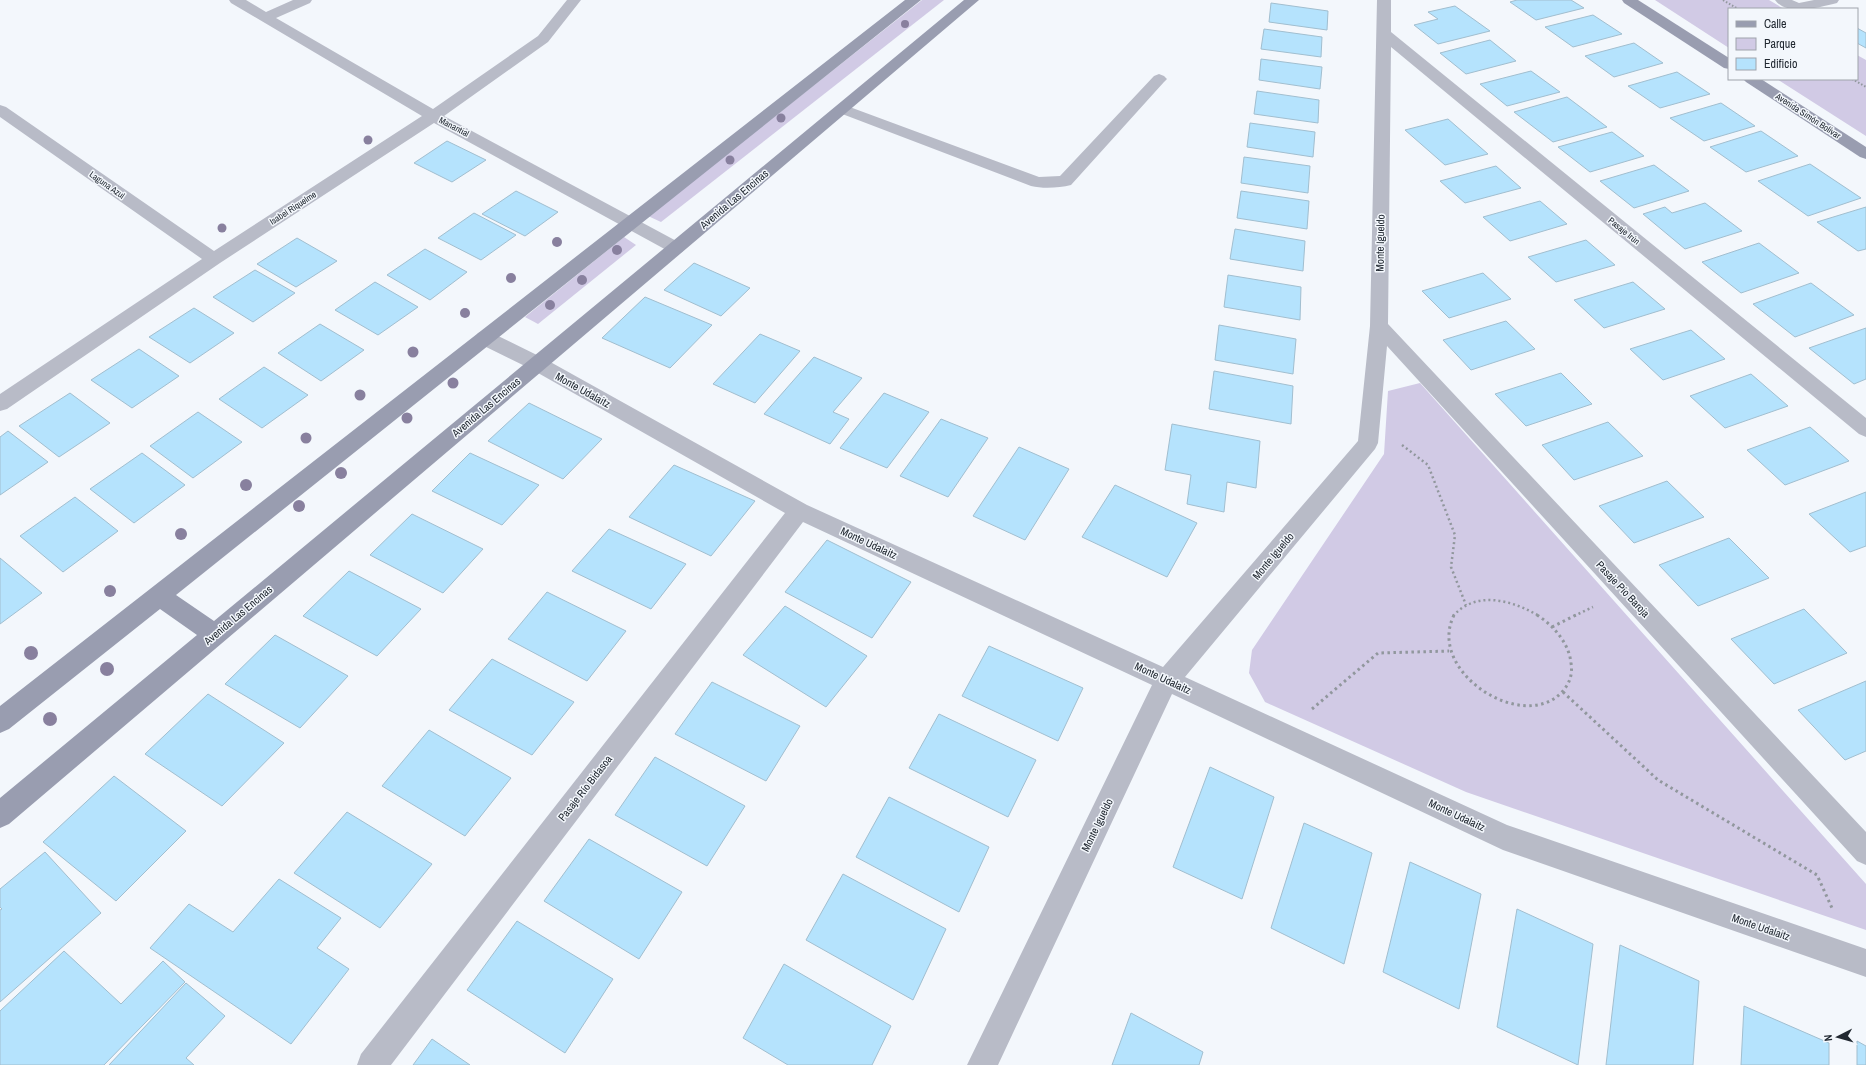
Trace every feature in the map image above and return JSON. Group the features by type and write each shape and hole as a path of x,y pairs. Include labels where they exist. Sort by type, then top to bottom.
{"main road":[{"path":"0,721 914,0"},
{"name":"Avenida Las Encinas","path":"0,815 972,0"},
{"path":"1630,0 1728,64"},
{"name":"Avenida Simón Bolívar","path":"1753,80 1866,154"},
{"path":"159,596 215,634"}],"street":[{"name":"Manantial","path":"236,0 433,116 632,222 676,248"},
{"path":"266,17 304,0"},
{"name":"Isabel Riquelme","path":"0,404 214,260 433,116 543,39 574,0"},
{"name":"Monte Igueldo","path":"982,1065 1167,680 1368,443 1379,326 1384,0"},
{"path":"1782,0 1797,8 1832,0"},
{"name":"Pasaje Irún","path":"1383,33 1866,429"},
{"path":"842,109 1037,182 1065,181 1159,79"},
{"name":"Laguna Azul","path":"0,110 214,260"},
{"name":"Pasaje Pío Baroja","path":"1379,326 1866,852"},
{"name":"Monte Udalaitz","path":"485,338 538,364 799,511 1167,680 1503,837 1866,963"},
{"name":"Pasaje Río Bidasoa","path":"372,1065 799,511"}],"path":[{"path":"1723,0 1736,8"},
{"path":"1854,80 1866,87"},
{"path":"1401,444 1428,465 1455,535 1451,566 1466,605"},
{"path":"1552,627 1626,592"},
{"path":"1495,599 1516,604 1535,613 1552,627 1565,642 1571,660 1572,676 1565,691 1552,701 1534,705 1514,704 1493,697 1473,684 1459,668 1449,651 1447,634 1451,618 1466,605 1477,600 1495,599"},
{"path":"1307,714 1378,653 1449,651"},
{"path":"1563,692 1658,780 1817,875 1832,908"}],"green space":[{"path":"922,0 944,0 661,222 648,216"},
{"path":"1655,0 1769,0 1782,8 1728,8 1728,47"},
{"path":"1858,56 1866,60 1866,136 1779,80 1858,80"},
{"path":"624,237 636,245 538,324 525,317"},
{"path":"1420,383 1866,884 1866,930 1466,792 1265,702 1249,673 1252,650 1384,454 1388,391"}],"building":[{"path":"1517,0 1571,0 1584,8 1536,20 1510,2"},
{"path":"1271,3 1328,11 1327,30 1269,22"},
{"path":"1455,6 1490,31 1438,44 1414,25 1438,19 1428,12"},
{"path":"1593,15 1622,34 1573,47 1545,27"},
{"path":"1264,29 1322,37 1321,57 1261,49"},
{"path":"1858,29 1866,33 1866,48 1858,44"},
{"path":"1490,40 1516,61 1466,74 1440,53"},
{"path":"1634,43 1663,63 1614,77 1585,56"},
{"path":"1261,59 1322,67 1320,89 1259,80"},
{"path":"1531,71 1560,92 1507,106 1480,84"},
{"path":"1677,72 1710,94 1660,108 1628,86"},
{"path":"1257,91 1319,100 1318,123 1254,114"},
{"path":"1567,97 1607,127 1553,142 1514,112"},
{"path":"1721,103 1755,126 1704,141 1670,118"},
{"path":"1448,119 1488,154 1445,165 1405,130"},
{"path":"1250,123 1315,132 1313,157 1247,147"},
{"path":"1761,131 1798,156 1746,172 1710,147"},
{"path":"1612,132 1644,156 1590,172 1558,147"},
{"path":"447,141 486,160 452,182 414,163"},
{"path":"1244,157 1310,166 1308,193 1241,183"},
{"path":"1810,164 1861,198 1808,216 1758,181"},
{"path":"1654,165 1689,191 1634,208 1600,181"},
{"path":"1496,166 1521,188 1465,203 1440,181"},
{"path":"516,191 558,212 525,236 482,214"},
{"path":"1241,191 1309,201 1307,229 1237,218"},
{"path":"1540,201 1567,224 1510,241 1483,217"},
{"path":"1705,203 1742,231 1685,249 1643,214 1665,207 1672,213"},
{"path":"1866,207 1866,249 1858,251 1817,222"},
{"path":"474,213 516,235 481,260 438,238"},
{"path":"1235,229 1305,241 1303,271 1230,259"},
{"path":"297,238 337,261 296,287 257,264"},
{"path":"1586,240 1615,265 1556,282 1528,257"},
{"path":"1759,243 1799,273 1741,293 1702,262"},
{"path":"425,249 467,272 430,300 387,275"},
{"path":"694,263 750,288 721,316 664,290"},
{"path":"255,270 295,293 253,322 213,297"},
{"path":"1483,273 1511,299 1449,318 1422,291"},
{"path":"1228,275 1301,287 1300,320 1224,307"},
{"path":"375,282 418,307 378,335 335,310"},
{"path":"1633,282 1665,309 1604,328 1574,300"},
{"path":"1811,283 1854,315 1795,337 1753,304"},
{"path":"645,297 712,325 670,368 602,338"},
{"path":"194,308 234,333 190,363 149,337"},
{"path":"1506,321 1535,349 1471,370 1443,340"},
{"path":"320,324 364,350 321,381 278,353"},
{"path":"1219,325 1296,339 1293,374 1215,360"},
{"path":"1866,328 1866,379 1854,384 1809,348"},
{"path":"1691,330 1725,359 1663,380 1630,349"},
{"path":"760,334 800,351 755,403 713,384"},
{"path":"139,349 179,376 132,408 91,380"},
{"path":"814,357 862,378 833,412 849,419 830,444 764,414"},
{"path":"264,367 308,395 262,428 219,399"},
{"path":"1214,371 1293,386 1291,424 1209,409"},
{"path":"1561,373 1592,404 1526,426 1495,394"},
{"path":"1751,374 1788,406 1725,428 1690,396"},
{"path":"70,393 110,423 59,457 19,426"},
{"path":"884,393 929,412 887,468 840,448"},
{"path":"529,403 602,439 563,479 488,441"},
{"path":"198,412 242,442 193,478 150,446"},
{"path":"941,419 988,438 948,497 900,476"},
{"path":"1608,422 1643,456 1574,480 1542,445"},
{"path":"1172,424 1260,441 1256,488 1227,482 1224,512 1187,504 1191,475 1165,470"},
{"path":"1810,427 1849,461 1785,485 1747,450"},
{"path":"8,431 48,462 0,495 0,437"},
{"path":"1019,447 1069,469 1025,540 973,516"},
{"path":"142,453 185,485 134,523 90,489"},
{"path":"470,453 539,485 502,525 432,491"},
{"path":"674,465 755,501 711,556 629,517"},
{"path":"1667,481 1704,517 1634,543 1599,506"},
{"path":"1115,485 1197,523 1167,577 1082,537"},
{"path":"1866,492 1866,546 1850,552 1809,514"},
{"path":"75,497 118,531 63,572 20,536"},
{"path":"412,514 483,549 443,593 370,555"},
{"path":"609,529 686,564 651,609 572,571"},
{"path":"1729,538 1769,578 1698,606 1659,565"},
{"path":"827,540 911,582 872,638 785,592"},
{"path":"0,558 42,593 0,624"},
{"path":"349,571 421,609 377,656 303,616"},
{"path":"547,592 626,631 587,681 508,639"},
{"path":"785,606 867,656 826,707 743,655"},
{"path":"1804,609 1847,653 1774,684 1731,639"},
{"path":"275,635 348,676 300,728 225,684"},
{"path":"989,646 1083,688 1058,741 962,696"},
{"path":"492,659 574,702 532,755 449,710"},
{"path":"1866,681 1866,751 1845,760 1798,710"},
{"path":"712,682 800,726 766,781 675,734"},
{"path":"208,694 284,743 222,806 145,754"},
{"path":"939,714 1036,760 1008,817 909,768"},
{"path":"429,730 511,778 465,836 382,786"},
{"path":"655,757 745,806 707,866 615,815"},
{"path":"1210,767 1274,797 1242,899 1173,867"},
{"path":"114,776 186,831 116,901 43,842"},
{"path":"889,797 989,847 959,912 856,857"},
{"path":"347,812 432,864 380,928 294,873"},
{"path":"1304,823 1372,853 1344,964 1271,928"},
{"path":"589,839 682,892 639,959 544,901"},
{"path":"45,852 101,913 0,1002 0,910 2,909 0,907 0,889"},
{"path":"1410,862 1481,894 1459,1009 1383,972"},
{"path":"843,874 946,929 913,1000 806,940"},
{"path":"279,879 341,918 317,948 349,969 291,1044 150,948 189,904 233,932"},
{"path":"1517,909 1593,944 1578,1065 1497,1027"},
{"path":"517,921 613,979 565,1053 467,990"},
{"path":"1620,945 1699,981 1693,1065 1606,1065"},
{"path":"64,951 121,1004 163,961 185,982 104,1065 0,1065 0,1011"},
{"path":"784,964 891,1026 872,1065 788,1065 743,1038"},
{"path":"186,983 225,1016 186,1058 194,1065 109,1065"},
{"path":"1744,1006 1829,1043 1829,1065 1741,1065"},
{"path":"1131,1013 1203,1052 1199,1065 1112,1065"},
{"path":"432,1039 470,1065 413,1065"},
{"path":"1857,1041 1866,1046 1866,1065 1857,1065"}]}
